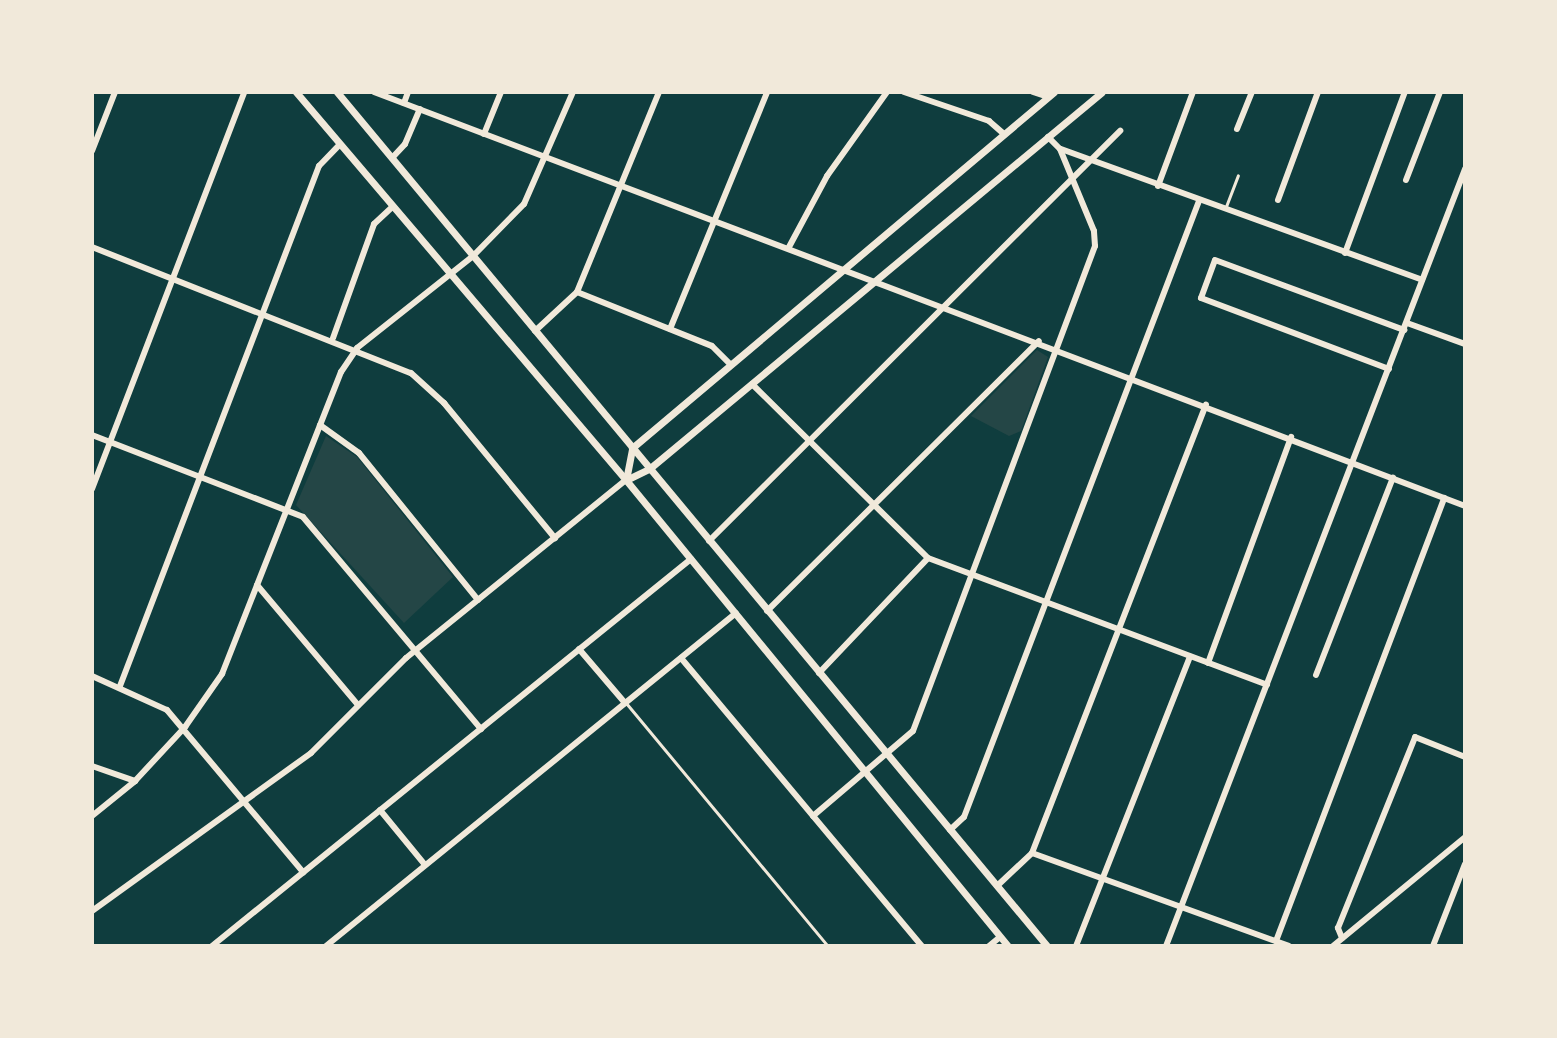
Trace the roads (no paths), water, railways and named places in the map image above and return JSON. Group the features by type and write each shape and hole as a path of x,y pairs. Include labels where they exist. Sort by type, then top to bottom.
{"street":[{"path":"92,151 115,92"},
{"path":"92,489 244,92"},
{"path":"296,92 626,480 1008,946"},
{"path":"351,92 339,95 1047,946"},
{"path":"374,92 1133,376 1465,506"},
{"path":"404,103 408,92"},
{"path":"484,134 501,92"},
{"path":"92,816 135,781 185,727 222,674 320,425 357,348 473,256 524,204 547,158 573,92"},
{"path":"535,331 577,292 659,92"},
{"path":"670,329 767,92"},
{"path":"789,247 827,176 887,92"},
{"path":"904,92 989,121 1004,134"},
{"path":"1033,92 1051,95"},
{"path":"92,911 311,753 415,651 626,480 649,469 1102,92"},
{"path":"1158,186 1193,92"},
{"path":"1237,129 1252,92"},
{"path":"1278,200 1318,92"},
{"path":"1345,253 1405,92"},
{"path":"1406,180 1440,92"},
{"path":"626,480 632,448 1051,95"},
{"path":"392,158 405,144 420,109"},
{"path":"709,541 1120,131"},
{"path":"813,816 913,731 1095,246 1094,231 1060,149 1048,137"},
{"path":"120,686 267,312 319,166 340,144"},
{"path":"1060,149 1422,280"},
{"path":"1166,946 1465,169"},
{"path":"950,830 964,817 1199,201"},
{"path":"333,338 374,224 393,206"},
{"path":"92,247 333,338 411,373 444,403 555,538"},
{"path":"1389,369 1201,298 1215,260 1465,344"},
{"path":"577,292 712,346 731,365"},
{"path":"767,611 1039,341"},
{"path":"752,384 928,558 1267,685"},
{"path":"997,886 1032,853 1206,405"},
{"path":"320,425 359,453 478,600"},
{"path":"92,435 288,507 303,517 481,729"},
{"path":"1208,663 1291,437"},
{"path":"1316,675 1393,477"},
{"path":"1276,941 1444,498"},
{"path":"819,673 928,558"},
{"path":"212,946 691,559"},
{"path":"257,585 358,705"},
{"path":"326,946 736,613"},
{"path":"579,649 625,703"},
{"path":"1076,946 1190,657"},
{"path":"681,658 922,946"},
{"path":"92,676 148,697 185,727 303,872"},
{"path":"1342,938 1338,928 1415,737 1465,757"},
{"path":"92,766 135,781"},
{"path":"380,810 425,865"},
{"path":"1333,946 1465,837"},
{"path":"1032,853 1289,946"},
{"path":"1433,946 1465,864"},
{"path":"989,946 1000,937"}],"lane":[{"path":"1225,210 1238,175"},
{"path":"625,703 828,946"}]}
